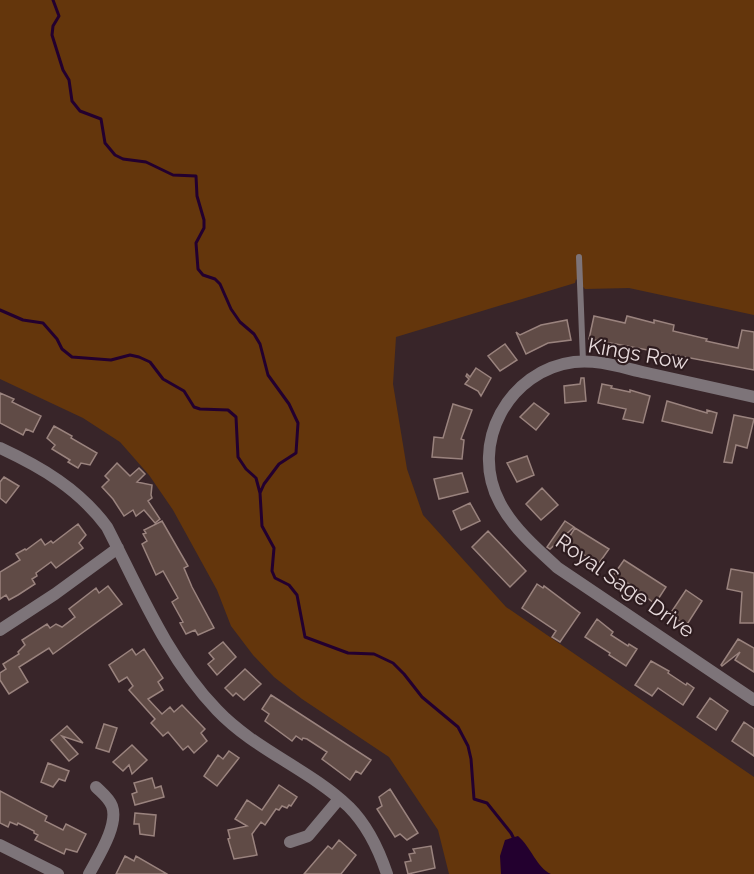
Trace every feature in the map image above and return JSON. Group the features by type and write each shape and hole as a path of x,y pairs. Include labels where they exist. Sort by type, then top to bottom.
{"street":[{"name":"Kings Row","path":"498,416 507,401 529,379 558,365 583,362 607,364 754,397"},
{"name":"Royal Sage Drive","path":"498,416 490,441 490,473 499,503 509,518 558,567 754,699"},
{"path":"0,448 53,477 80,496 107,527 176,657 201,693 219,712 252,739 350,808 371,838 387,874"},
{"path":"0,630 55,594 118,548"},
{"path":"89,874 113,822 112,806 107,797 96,787"},
{"path":"290,842 308,836 339,799"},
{"path":"0,845 58,874"}],"lane":[{"path":"579,257 583,362"}],"shaded area":[{"path":"0,0 754,0 754,315 629,288 585,289 576,279 575,283 396,337 393,384 407,469 423,515 506,607 754,777 754,874 449,874 438,830 389,757 302,699 274,677 253,655 231,626 217,590 173,510 149,475 120,442 83,418 0,379"},
{"path":"518,836 542,867 551,874 501,874 500,856 505,840"}],"building":[{"path":"594,316 625,323 627,316 654,323 654,320 674,325 673,331 738,348 742,330 754,332 754,370 589,339"},
{"path":"567,320 571,340 548,343 526,354 516,332 520,335 541,325"},
{"path":"505,344 517,360 500,371 488,356"},
{"path":"476,368 491,378 481,396 478,391 465,384 469,379 467,374 470,377"},
{"path":"581,378 584,378 586,401 565,403 564,386 580,384"},
{"path":"602,384 650,396 643,423 623,419 626,409 598,403"},
{"path":"0,393 14,399 12,402 41,416 33,432 26,429 23,435 0,423"},
{"path":"667,401 707,413 707,410 717,413 712,433 662,421"},
{"path":"534,403 549,414 536,430 520,417"},
{"path":"453,404 472,410 461,439 464,440 462,459 432,457 434,437 443,438"},
{"path":"734,415 754,419 747,448 736,445 732,463 724,462"},
{"path":"54,426 97,453 90,465 81,463 78,468 52,449 55,445 47,438"},
{"path":"527,456 534,475 517,482 507,463"},
{"path":"117,463 130,476 139,468 145,474 137,482 152,485 152,498 148,501 160,519 155,523 144,510 136,516 133,510 124,516 102,487 109,480 105,476"},
{"path":"462,473 468,492 439,499 434,479"},
{"path":"4,477 19,486 6,503 0,498 0,482"},
{"path":"542,488 558,505 541,520 526,504"},
{"path":"470,503 480,521 461,530 453,511"},
{"path":"162,521 188,566 184,568 214,628 198,635 195,630 186,634 180,623 183,622 172,602 178,598 163,571 156,575 142,544 147,541 143,534 146,533 144,530"},
{"path":"565,521 574,527 550,549 547,547"},
{"path":"78,524 86,535 79,543 83,548 56,568 51,562 36,573 37,576 32,579 35,584 18,595 9,600 6,595 0,599 0,572 20,560 16,554 41,539 45,545 51,541 53,543"},
{"path":"575,528 609,549 597,566 566,542"},
{"path":"488,531 526,571 510,587 472,547"},
{"path":"624,560 666,587 655,604 631,585 612,577"},
{"path":"731,569 754,573 754,623 740,623 742,592 727,589"},
{"path":"537,584 543,588 544,586 580,613 560,642 552,637 556,631 522,608"},
{"path":"108,586 122,604 53,654 49,648 19,667 28,682 9,694 0,680 0,673 6,669 3,664 19,654 18,652 25,645 22,640 47,624 50,628 56,624 62,627 75,617 69,609 96,588 99,593"},
{"path":"686,590 702,601 686,626 670,614"},
{"path":"597,619 613,632 611,635 637,649 626,666 585,637"},
{"path":"738,639 754,648 754,672 735,660 740,652 721,665"},
{"path":"223,642 236,657 217,675 208,664 214,659 209,653"},
{"path":"132,649 136,655 144,649 163,678 158,682 163,690 148,699 162,714 170,707 174,712 182,705 205,729 201,733 207,741 194,753 188,746 183,750 168,732 163,736 151,723 155,719 129,690 133,686 127,677 119,682 109,665"},
{"path":"651,661 694,688 683,705 658,688 652,696 635,685"},
{"path":"245,669 261,684 244,700 236,693 233,696 225,688"},
{"path":"271,695 371,760 361,774 356,771 350,780 322,759 327,752 307,739 302,740 296,736 292,741 265,721 269,714 262,709"},
{"path":"710,698 728,711 716,730 697,717"},
{"path":"744,722 754,729 754,756 732,741"},
{"path":"104,724 117,728 109,752 96,748"},
{"path":"67,726 83,743 62,736 78,754 69,761 51,740"},
{"path":"132,745 147,760 132,774 129,765 123,771 113,762"},
{"path":"229,751 239,758 217,786 204,776 218,755 223,759"},
{"path":"48,763 69,771 65,781 59,779 53,787 41,782"},
{"path":"152,778 155,788 161,786 164,797 135,805 132,794 137,792 134,783"},
{"path":"279,785 297,797 291,806 276,809 265,825 261,822 252,834 257,855 234,859 228,839 230,838 228,830 247,826 235,819 247,800 262,810"},
{"path":"390,789 418,833 407,840 400,834 395,837 377,809 382,806 379,797"},
{"path":"0,791 47,816 45,821 63,830 66,824 86,834 77,852 66,849 64,854 35,840 38,835 34,831 18,823 17,825 10,822 8,827 0,823"},
{"path":"135,813 156,815 154,836 140,834 139,824 134,824"},
{"path":"339,840 356,855 341,874 304,874 328,846 332,849"},
{"path":"431,846 435,868 408,874 405,862 411,861 409,854 415,853 413,849"},
{"path":"125,856 134,861 136,856 167,874 116,874"}],"waterway":[{"path":"53,0 59,16 53,26 52,35 63,70 69,80 72,101 80,111 101,119 105,143 115,155 123,159 146,162 173,175 196,176 197,196 204,220 204,228 196,243 198,269 203,275 215,279 220,284 231,309 240,322 254,334 260,344 268,375 289,404 298,423 296,453 279,464 260,493"},
{"path":"0,310 23,320 43,323 57,339 62,349 72,357 111,360 130,355 139,357 150,362 163,379 184,391 194,407 228,410 236,417 238,457 256,478 260,493 262,526 274,548 272,571 275,578 289,585 297,595 305,637 348,653 374,654 393,663 422,697 458,727 468,746 471,759 474,799 487,803 514,839"}]}
